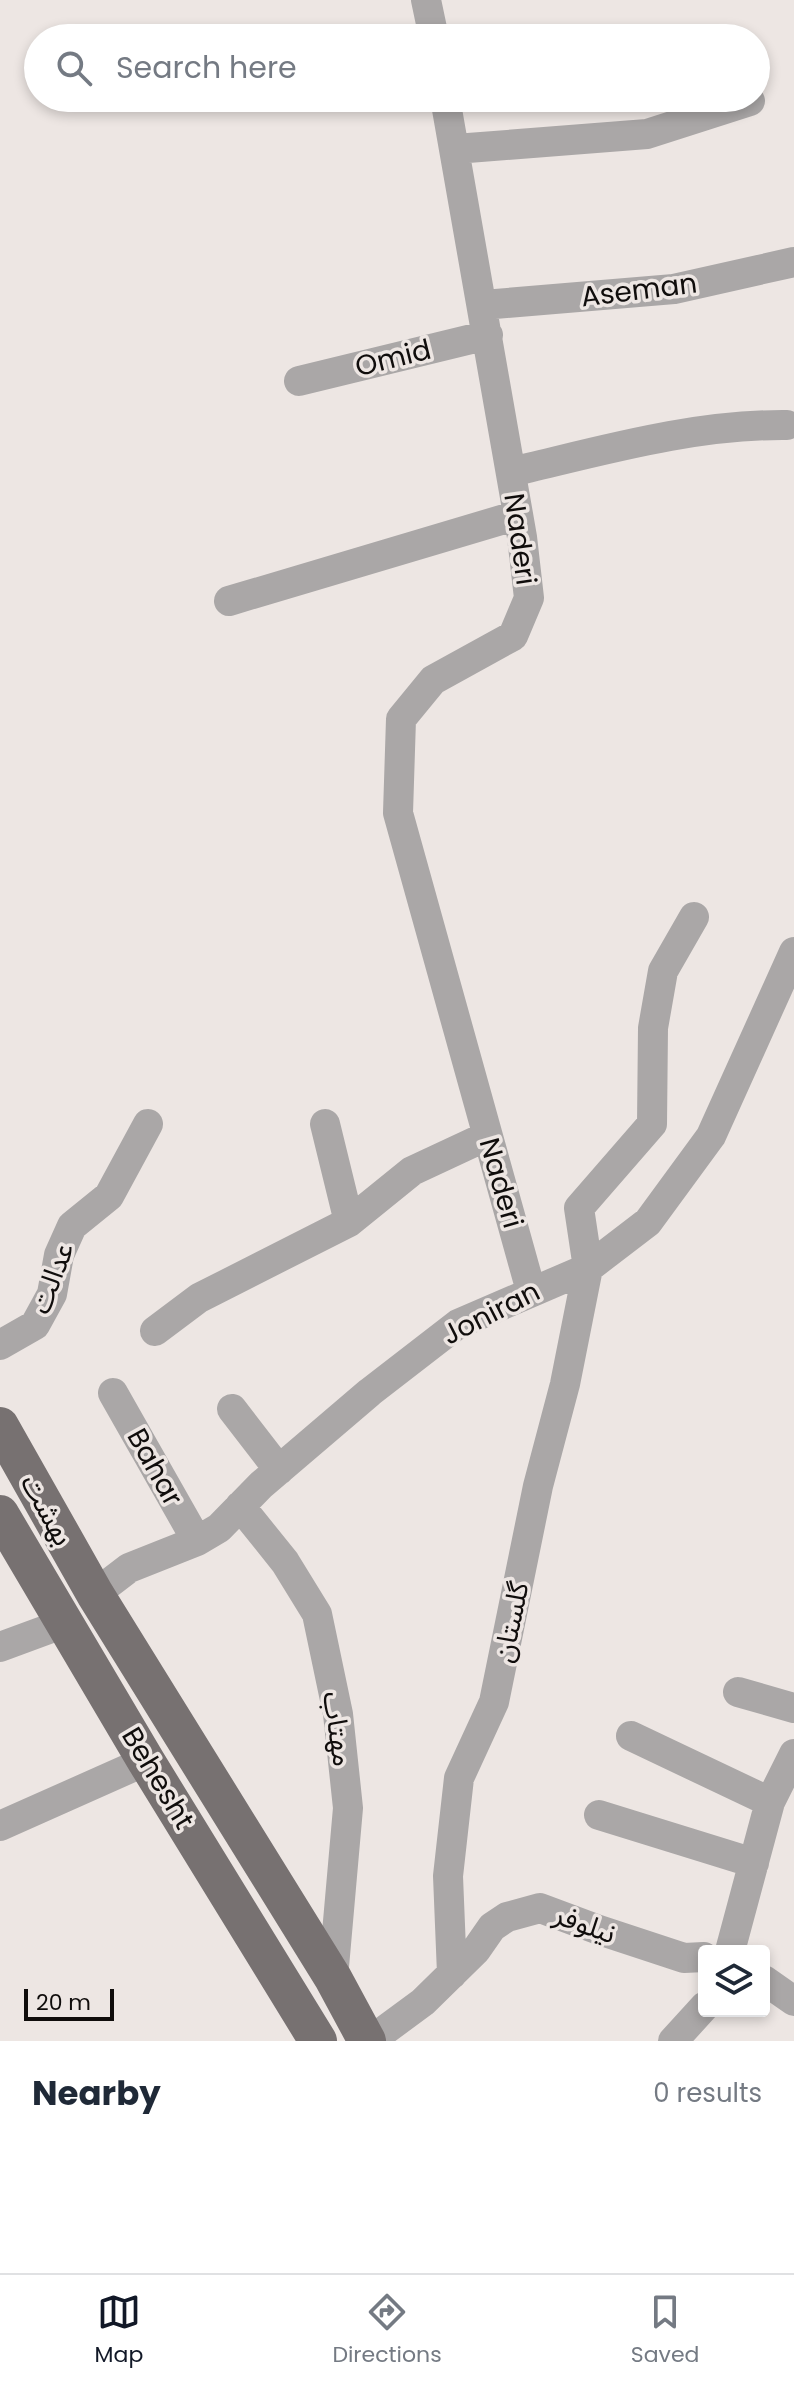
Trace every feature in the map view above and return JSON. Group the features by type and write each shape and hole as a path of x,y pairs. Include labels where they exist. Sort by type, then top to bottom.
{"main road":[{"name":"بهشت","path":"0,1426 95,1594"},
{"name":"Behesht","path":"0,1514 310,2037"},
{"name":"Behesht","path":"95,1594 333,1978 368,2041"}],"street":[{"path":"432,0 433,24"},
{"name":"Naderi","path":"448,112 511,472 529,598 513,636 433,680 401,719 398,813 531,1291"},
{"path":"455,149 647,134 716,112"},
{"name":"Aseman","path":"483,305 674,289 794,262"},
{"name":"Omid","path":"299,381 488,335"},
{"path":"511,472 641,441 748,425 787,425"},
{"path":"229,601 518,515"},
{"name":"گلستان","path":"452,1974 448,1876 459,1778 494,1702 538,1486 565,1384 588,1268 579,1208 652,1124 653,1028 663,971 694,917"},
{"name":"Joniran","path":"95,1594 129,1568 197,1541 219,1528 279,1470 370,1392 458,1324 588,1268 648,1222 711,1136 794,952"},
{"name":"عدالت","path":"0,1345 35,1325 52,1294 59,1255 72,1226 109,1196 148,1124"},
{"path":"325,1124 349,1222"},
{"path":"155,1331 199,1298 349,1222 412,1171 487,1136"},
{"name":"Bahar","path":"113,1393 197,1541"},
{"path":"232,1409 279,1470"},
{"name":"مهتاب","path":"240,1506 285,1562 317,1614 338,1714 348,1808 333,1978"},
{"path":"0,1647 65,1623"},
{"path":"738,1692 794,1708"},
{"path":"631,1736 770,1802"},
{"path":"732,1945 770,1802 794,1754"},
{"path":"0,1826 146,1761"},
{"path":"599,1815 754,1863"},
{"name":"نیلوفر","path":"368,2041 423,2002 476,1950 492,1927 507,1917 540,1908 684,1958 698,1957"},
{"path":"770,1984 794,2001"},
{"path":"673,2041 698,2014"}]}
